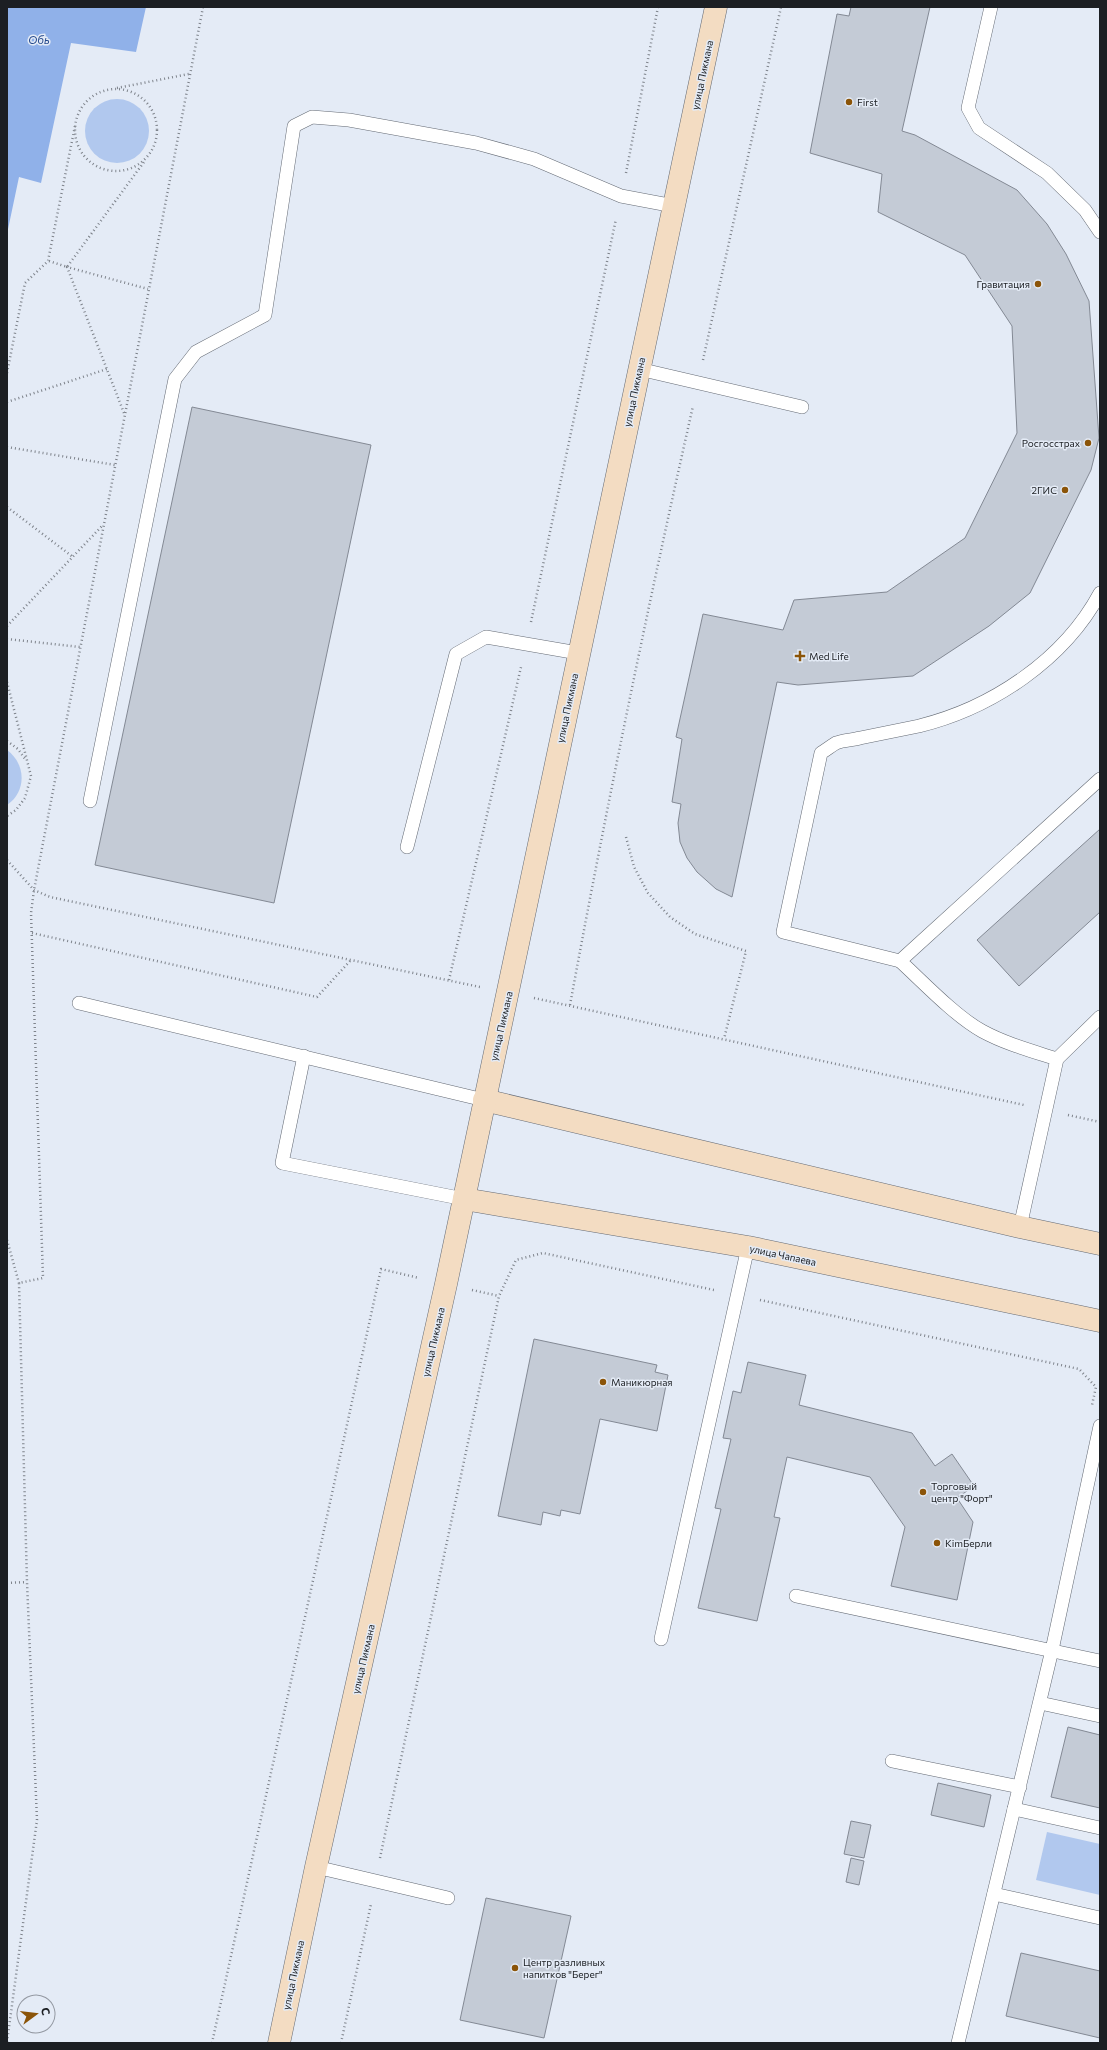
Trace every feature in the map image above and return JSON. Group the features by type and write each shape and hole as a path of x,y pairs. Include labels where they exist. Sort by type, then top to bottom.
{"street":[{"name":"улица Пикмана","path":"279,2043 316,1867 464,1199 578,653 716,7"},
{"path":"484,1100 1020,1227 1100,1244"},
{"name":"улица Чапаева","path":"464,1199 748,1247 1100,1321"}],"lane":[{"path":"991,7 968,108 979,128 1047,173 1085,210 1100,232"},
{"path":"90,801 175,379 196,352 265,315 294,126 312,117 349,120 476,143 534,159 621,196 674,206"},
{"path":"639,370 698,382 802,407"},
{"path":"1057,1059 1005,1042 981,1030 950,1006 900,961 783,932 821,753 837,743 921,725 959,713 997,695 1039,667 1068,637 1100,593"},
{"path":"407,847 456,654 486,637 578,653"},
{"path":"900,961 1100,779"},
{"path":"79,1002 484,1100"},
{"path":"1020,1227 1057,1059 1100,1017"},
{"path":"304,1056 282,1163 464,1199"},
{"path":"661,1639 748,1247"},
{"path":"958,2043 1096,1468 1100,1426"},
{"path":"796,1596 1100,1661"},
{"path":"1040,1702 1100,1716"},
{"path":"892,1761 1020,1787"},
{"path":"1014,1809 1100,1828"},
{"path":"316,1867 448,1898"},
{"path":"994,1894 1100,1918"}],"path":[{"path":"19,1283 43,1278 32,933 34,890 203,7"},
{"path":"7,860 34,890 50,897 449,980 526,644 640,106 658,7"},
{"path":"781,7 654,576 605,816 570,1005 1100,1122"},
{"path":"7,373 25,283 48,261 75,126 83,105 95,95 109,90 189,74"},
{"path":"67,267 148,157 155,143 158,128 150,106 132,92 125,90 109,90"},
{"path":"75,126 78,146 83,155 99,168 109,171 129,170 136,167 148,157"},
{"path":"48,261 148,289"},
{"path":"67,267 124,414"},
{"path":"7,402 107,369"},
{"path":"7,447 115,465"},
{"path":"7,507 73,557"},
{"path":"7,626 103,525"},
{"path":"7,639 80,647"},
{"path":"7,682 29,768 30,784 25,798 16,810 7,816"},
{"path":"7,741 23,754 29,768"},
{"path":"626,837 634,867 648,893 670,917 695,934 746,951 724,1039"},
{"path":"32,933 317,997 352,959"},
{"path":"7,1240 19,1283 27,1582 37,1820 7,2042"},
{"path":"341,2043 499,1296 516,1260 543,1253 1079,1369 1096,1387 1091,1411"},
{"path":"212,2043 381,1270"},
{"path":"7,1583 27,1582"}],"shaded area":[{"path":"111,99 123,99 140,108 147,119 149,131 147,143 140,154 123,163 111,163 99,158 90,149 85,137 85,125 90,113 99,104"},
{"path":"7,750 18,763 22,778 18,792 14,799 7,805"},
{"path":"1047,1832 1100,1844 1100,1895 1036,1880"}],"water":[{"name":"Обь","path":"7,7 146,7 136,52 71,43 41,183 19,177 7,234"}],"building":[{"path":"851,7 930,7 902,131 915,135 1017,190 1047,224 1066,254 1089,301 1099,438 1091,470 1030,593 989,626 913,676 798,685 777,682 732,897 716,889 697,872 687,858 680,842 678,823 681,804 672,802 682,739 676,737 703,614 783,630 794,600 887,592 965,538 1017,433 1012,326 965,255 878,212 882,174 810,153 837,14 849,16"},
{"path":"192,407 371,445 274,903 95,865"},
{"path":"1100,829 1100,912 1019,986 977,940"},
{"path":"534,1339 657,1365 655,1372 668,1375 657,1431 600,1419 580,1514 561,1510 560,1516 543,1512 541,1525 498,1516"},
{"name":"Торговый центр \"Форт\"","path":"748,1362 806,1375 799,1405 912,1433 935,1466 952,1454 974,1486 957,1498 973,1522 957,1600 891,1586 905,1527 870,1477 787,1457 774,1517 780,1518 757,1621 698,1608 721,1509 715,1508 731,1439 723,1438 733,1391 741,1393"},
{"path":"1068,1727 1100,1735 1100,1808 1051,1797"},
{"path":"938,1783 991,1795 984,1827 931,1815"},
{"path":"851,1821 871,1825 864,1858 844,1854"},
{"path":"851,1858 864,1861 859,1885 846,1882"},
{"name":"Центр разливных напитков \"Берег\"","path":"486,1898 571,1916 544,2038 460,2020"},
{"path":"1021,1953 1100,1971 1100,2038 1006,2016"}],"place":[{"name":"First","path":"849,102"},
{"name":"Гравитация","path":"1038,284"},
{"name":"Росгосстрах","path":"1088,443"},
{"name":"2ГИС","path":"1065,490"},
{"name":"Med Life","path":"800,656"},
{"name":"Маникюрная","path":"603,1382"},
{"name":"Торговый центр \"Форт\"","path":"923,1492"},
{"name":"KimБерли","path":"937,1543"},
{"name":"Центр разливных напитков \"Берег\"","path":"515,1968"}]}
